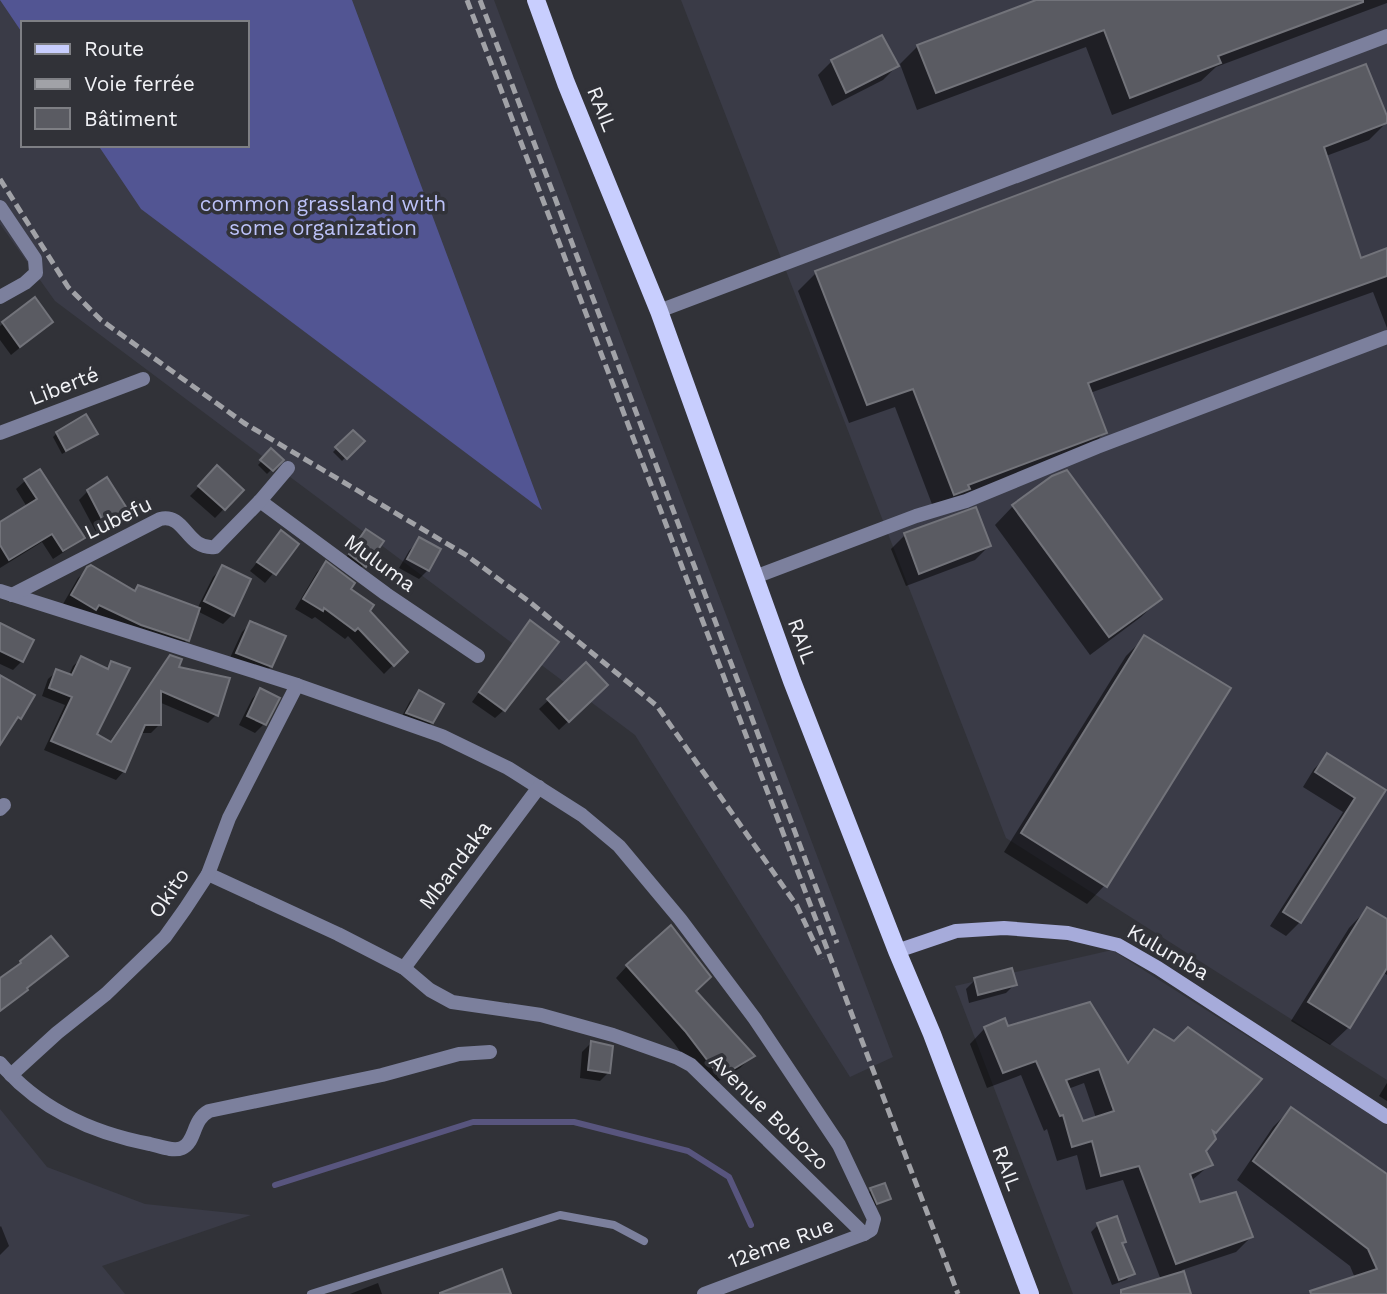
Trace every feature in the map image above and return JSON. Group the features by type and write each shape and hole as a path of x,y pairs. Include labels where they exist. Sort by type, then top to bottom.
{"main road":[{"name":"RAIL","path":"536,0 566,83 659,311 792,681 932,1034 1030,1294"}],"street":[{"path":"659,311 1387,36"},
{"path":"0,207 35,259 36,273 25,283 0,297"},
{"path":"755,577 916,516 966,501 1110,442 1387,337"},
{"name":"Liberté","path":"0,433 143,379"},
{"name":"Lubefu","path":"6,593 168,517 177,521 196,544 205,548 215,547 288,468"},
{"name":"Muluma","path":"260,501 386,594 478,656"},
{"path":"6,593 297,685 442,736 508,768 582,815 619,846 689,930 755,1019 839,1145 874,1219 867,1232"},
{"name":"Okito","path":"11,1075 57,1033 106,994 165,937 208,874 229,818 297,685"},
{"name":"Mbandaka","path":"404,968 539,787"},
{"name":"Avenue Bobozo","path":"208,874 338,934 404,968 430,990 452,1002 553,1018 612,1035 691,1065 867,1232"},
{"name":"Kulumba","path":"897,951 956,930 1004,928 1068,933 1118,944 1387,1117"},
{"path":"0,1063 47,1105 84,1127 132,1141 175,1149 184,1148 190,1141 198,1118 209,1111 382,1075 459,1054 490,1052"},
{"name":"12ème Rue","path":"704,1294 867,1232"}],"lane":[{"path":"311,1294 560,1215 614,1225 644,1241"}],"shaded area":[{"path":"0,0 494,0 893,1057 850,1077 635,735 55,301 0,224"},
{"path":"681,0 1387,0 1387,1080 1006,838"},
{"path":"1112,950 1387,1125 1387,1294 1073,1294 955,986"},
{"path":"0,1109 47,1167 145,1204 251,1215 102,1266 125,1294 0,1294"}],"green space":[{"name":"common grassland with some organization","path":"0,0 352,0 542,510 141,209 99,147 248,147 248,21 21,21 21,31"}],"building":[{"path":"1036,0 1363,2 1218,56 1221,63 1130,98 1104,30 936,93 917,45"},
{"path":"882,35 899,66 846,93 831,60"},
{"path":"1366,64 1387,116 1387,123 1324,147 1361,258 1387,248 1387,276 1088,383 1107,433 968,485 970,489 954,495 913,389 867,405 815,271"},
{"path":"35,297 53,322 20,347 2,322"},
{"path":"86,414 98,434 66,451 56,432"},
{"path":"353,430 365,441 347,459 335,447"},
{"path":"271,448 284,460 273,471 260,460"},
{"path":"217,465 244,490 225,510 198,486"},
{"path":"40,469 85,538 63,551 52,534 9,560 0,545 0,522 37,499 24,479"},
{"path":"1067,470 1162,599 1109,637 1012,505 1052,476"},
{"path":"107,477 128,510 105,525 87,490"},
{"path":"976,507 991,546 919,574 904,533"},
{"path":"366,529 384,541 366,567 349,554"},
{"path":"281,530 299,544 276,575 257,562"},
{"path":"419,537 441,549 429,571 407,559"},
{"path":"326,561 355,583 351,589 374,605 370,611 408,652 394,666 358,628 355,631 324,608 323,611 303,599"},
{"path":"91,565 135,591 138,585 200,608 189,641 141,625 99,605 96,610 71,595 87,567"},
{"path":"222,565 251,579 234,616 204,601"},
{"path":"530,620 559,642 505,711 479,692"},
{"path":"250,621 286,636 272,667 236,653"},
{"path":"0,623 34,640 23,662 0,651"},
{"path":"1144,635 1231,688 1107,887 1021,833"},
{"path":"170,655 182,659 179,667 230,678 218,716 161,691 161,725 145,725 125,772 51,741 72,697 49,688 56,669 72,675 81,656 108,669 111,661 130,668 97,734 111,742"},
{"path":"586,662 608,685 569,722 547,699"},
{"path":"0,675 35,695 21,719 18,717 0,745"},
{"path":"260,688 280,698 266,725 247,716"},
{"path":"419,690 444,704 433,723 406,713"},
{"path":"1327,753 1386,790 1301,923 1283,912 1355,798 1315,772"},
{"path":"1367,907 1387,919 1387,968 1350,1028 1308,1002"},
{"path":"671,925 711,977 696,991 755,1056 720,1077 685,1031 626,965"},
{"path":"51,936 68,956 0,1011 0,978"},
{"path":"1012,968 1017,985 978,995 974,978"},
{"path":"1090,1002 1128,1063 1154,1029 1174,1041 1188,1027 1262,1079 1216,1133 1213,1131 1216,1139 1206,1151 1213,1165 1190,1174 1200,1202 1236,1192 1253,1237 1176,1264 1139,1166 1101,1176 1092,1141 1072,1147 1063,1115 1060,1116 1036,1061 1003,1073 984,1027 1005,1018 1008,1026","holes":["1099,1069 1114,1111 1083,1121 1066,1080"]},
{"path":"591,1041 613,1046 610,1073 588,1070"},
{"path":"1291,1107 1387,1174 1387,1294 1311,1294 1310,1291 1377,1269 1368,1249 1253,1161"},
{"path":"885,1183 891,1199 877,1204 870,1188"},
{"path":"1117,1216 1126,1242 1122,1243 1135,1274 1119,1280 1097,1223"},
{"path":"502,1269 511,1294 440,1294 440,1293"},
{"path":"1184,1271 1191,1294 1121,1294 1121,1290"}],"waterway":[{"path":"275,1185 473,1122 574,1122 688,1151 729,1177 751,1225"}],"railway":[{"path":"467,0 958,1294"},
{"path":"480,0 837,943"},
{"path":"0,179 68,287 101,320 244,423 466,555 531,603 657,706 797,906 822,959"}]}
